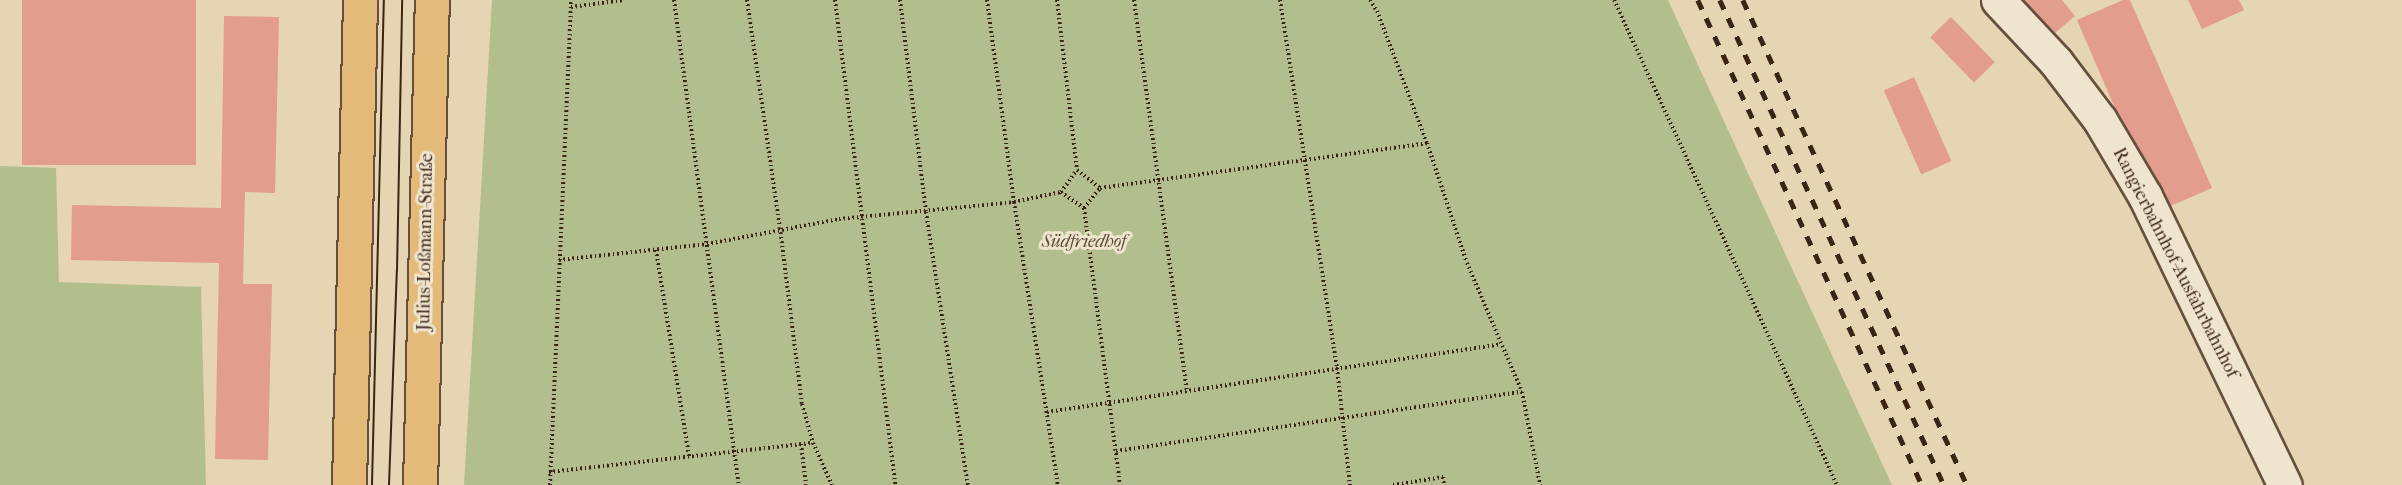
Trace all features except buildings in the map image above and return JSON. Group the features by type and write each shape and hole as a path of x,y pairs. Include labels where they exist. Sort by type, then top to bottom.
{"main road":[{"path":"349,485 360,0"},
{"name":"Julius-Loßmann-Straße","path":"420,485 432,0"}],"lane":[{"name":"Rangierbahnhof-Ausfahrbahnhof","path":"1998,0 2056,62 2100,120 2145,196 2285,485"}],"path":[{"path":"550,485 571,0"},
{"path":"571,7 624,0"},
{"path":"674,0 739,485"},
{"path":"747,0 780,228 802,404 813,443 831,485"},
{"path":"835,0 864,217 895,485"},
{"path":"900,0 926,212 968,485"},
{"path":"987,0 1014,202 1058,485"},
{"path":"559,260 707,244 780,228 1014,202 1061,192 1077,170 1057,0"},
{"path":"1134,0 1187,392"},
{"path":"1280,0 1337,368 1350,485"},
{"path":"1370,0 1377,11 1427,143 1467,263 1522,392 1540,485"},
{"path":"1614,0 1837,485"},
{"path":"1120,485 1084,208 1100,189 1427,143"},
{"path":"1077,170 1100,189"},
{"path":"1061,192 1084,208"},
{"path":"656,249 689,456"},
{"path":"1047,412 1501,344"},
{"path":"1116,451 1522,392"},
{"path":"549,472 813,443"},
{"path":"801,444 806,485"},
{"path":"1393,485 1443,477 1444,485"}],"green space":[{"name":"Südfriedhof","path":"492,0 1668,0 1892,485 464,485"},
{"path":"0,166 56,168 59,282 201,287 206,485 0,485"}],"tram line":[{"path":"372,485 384,0"},
{"path":"389,485 397,271 402,0"}],"railway":[{"path":"1698,0 1922,485"},
{"path":"1720,0 1944,485"},
{"path":"1743,0 1967,485"}]}
